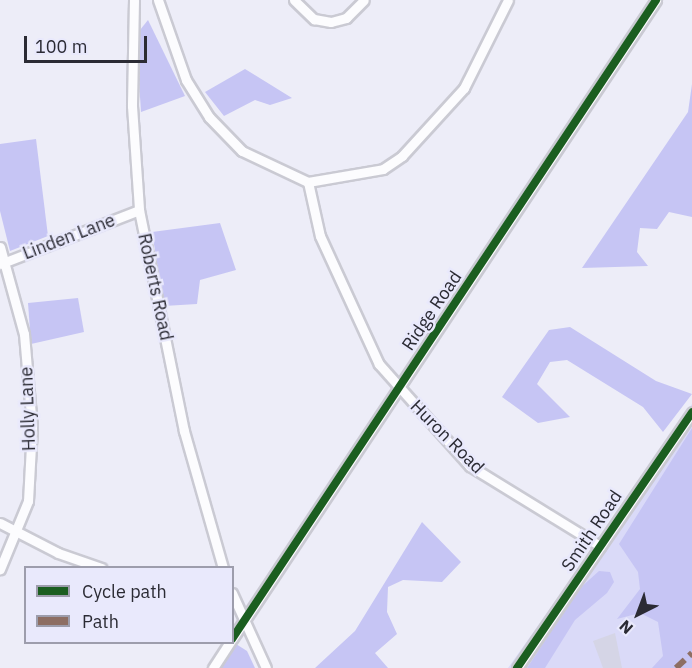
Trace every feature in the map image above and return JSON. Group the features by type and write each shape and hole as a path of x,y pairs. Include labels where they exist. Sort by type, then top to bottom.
{"street":[{"name":"Roberts Road","path":"134,0 132,106 139,210 184,431 223,566"},
{"path":"158,0 186,80 209,117 242,151 308,182 383,169 402,156 464,88 508,0"},
{"path":"294,0 314,19 331,22 346,18 364,0"},
{"name":"Ridge Road","path":"234,637 656,0"},
{"name":"Huron Road","path":"308,182 320,236 353,316 399,387 470,466 600,546"},
{"name":"Linden Lane","path":"2,264 139,210"},
{"name":"Holly Lane","path":"0,247 2,264 24,334 32,427 28,501 0,569"},
{"name":"Smith Road","path":"517,668 692,412"},
{"path":"0,523 16,534 97,566"},
{"path":"234,598 266,668"},
{"name":"Ridge Road","path":"213,668 229,644"}],"shaded area":[{"path":"148,20 185,96 141,112 136,35"},
{"path":"245,69 292,98 270,105 255,100 224,116 205,92"},
{"path":"692,84 692,217 669,212 657,229 640,228 637,252 648,266 582,268 688,112"},
{"path":"36,139 48,236 10,251 0,211 0,144"},
{"path":"220,223 236,270 200,280 197,304 164,306 152,232"},
{"path":"78,298 84,332 31,344 28,303"},
{"path":"570,327 656,381 692,394 663,432 643,407 567,360 550,362 537,384 570,417 538,423 502,397 549,330"},
{"path":"692,404 692,668 508,668 581,565"},
{"path":"692,428 692,668 652,668 663,656 658,622 640,613 617,619 640,589 638,572 619,544"},
{"path":"422,522 461,562 442,582 403,580 388,587 387,612 397,634 375,653 388,668 315,668 355,631"},
{"path":"599,571 610,572 614,582 607,593 575,620 545,668 527,668 579,589"},
{"path":"236,644 247,651 255,668 220,668"}],"building":[{"path":"615,633 622,668 603,668 593,641"}],"marked path":[{"path":"676,668 692,653"}],"cycle path":[{"path":"234,636 656,0"},
{"path":"517,668 692,412"}]}
